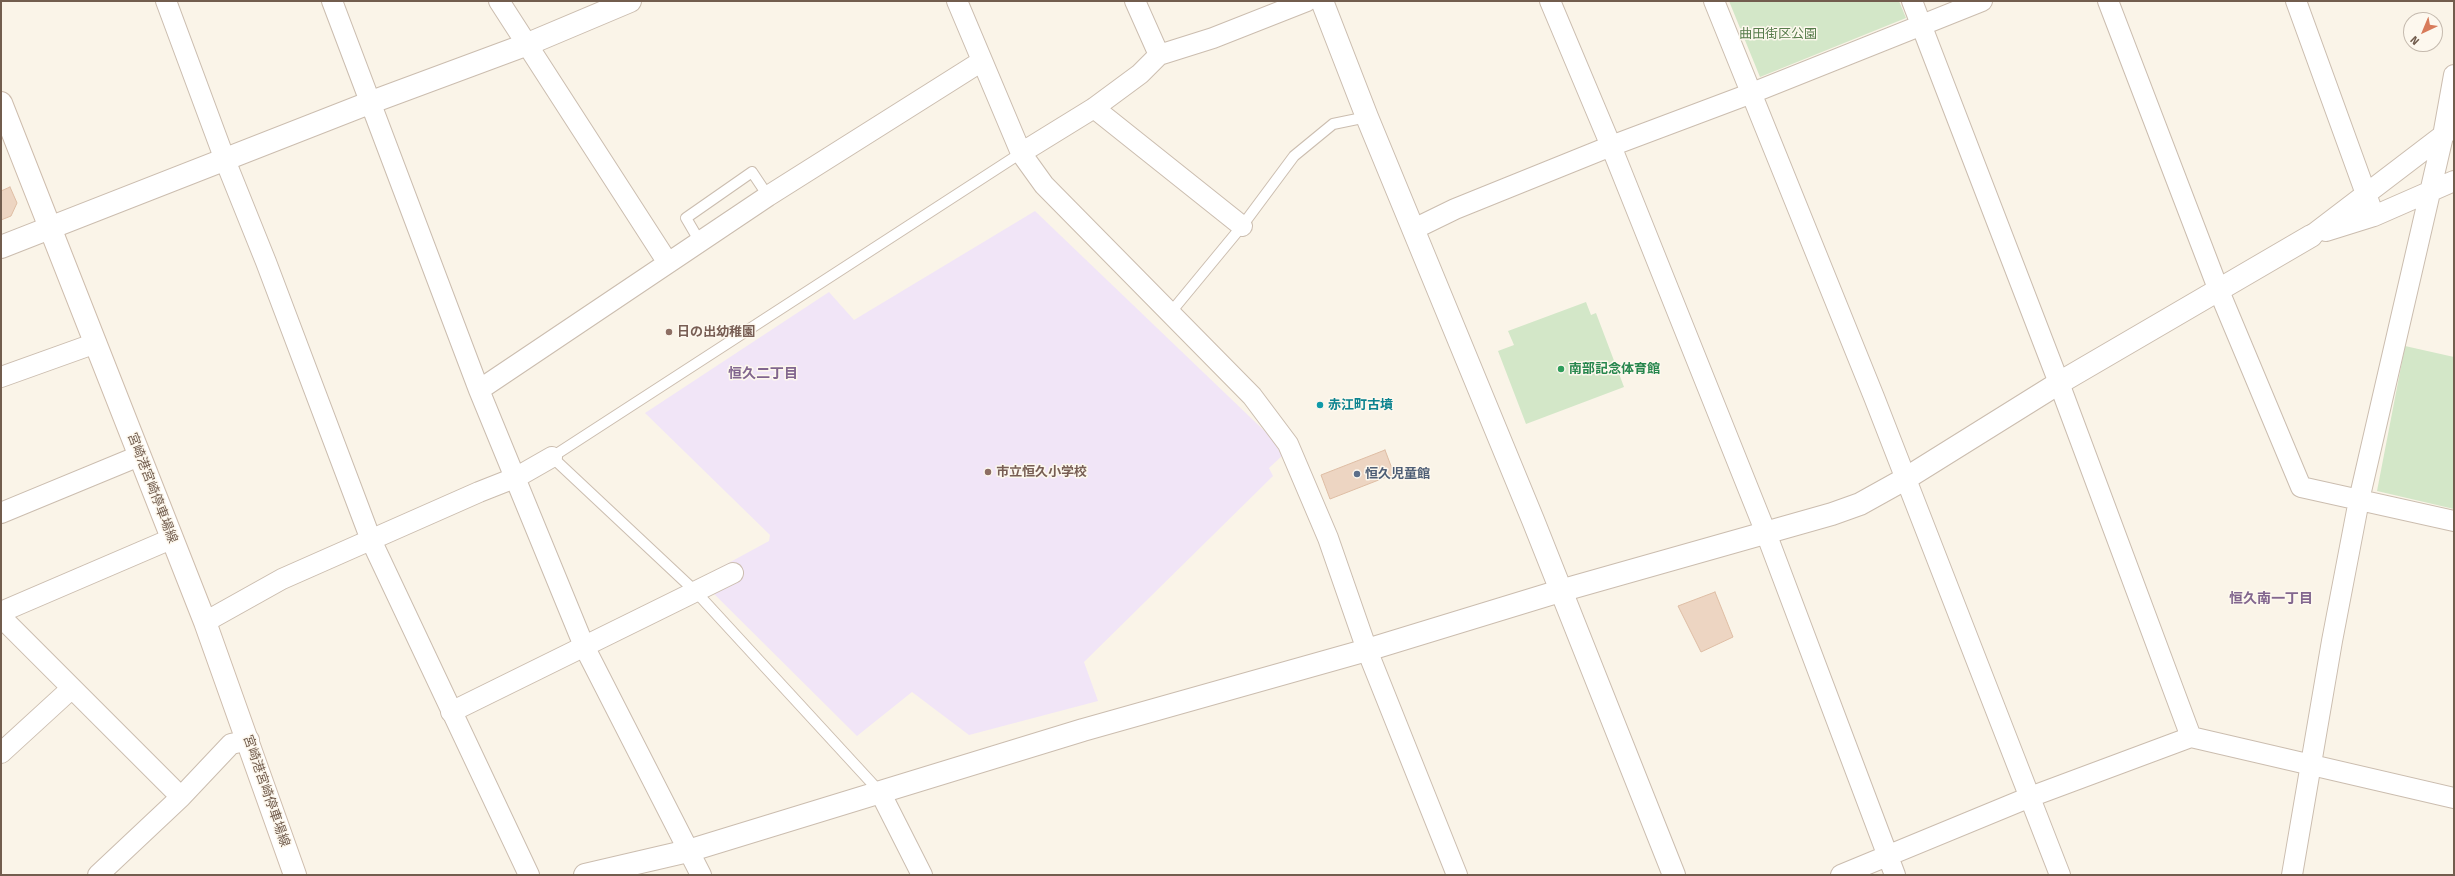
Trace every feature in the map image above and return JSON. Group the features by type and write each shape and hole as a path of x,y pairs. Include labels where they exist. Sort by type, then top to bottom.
{"street":[{"path":"166,1 225,160 266,262 371,540 528,875"},
{"path":"332,1 369,103 479,390 517,477 584,646 701,875"},
{"path":"499,1 668,263"},
{"path":"1,247 369,103 528,44 630,1"},
{"path":"957,1 1021,153 1044,185 1157,301 1171,312 1252,396 1288,444 1328,538 1368,650 1457,875"},
{"path":"1135,1 1159,55"},
{"path":"1021,153 1094,108 1140,74 1159,55 1213,38 1307,1"},
{"path":"1322,1 1367,117 1414,229 1674,875"},
{"path":"1550,1 1611,146 1766,533 1895,875"},
{"path":"1714,1 1905,479 2060,875"},
{"path":"1912,1 2059,383 2191,737"},
{"path":"1414,229 1454,209 1611,146 1752,93 1982,1"},
{"path":"2108,1 2220,292 2301,487 2454,521"},
{"path":"2296,1 2368,194 2374,216"},
{"path":"479,390 768,196 982,61"},
{"path":"2292,875 2313,766 2332,641 2359,500 2428,194 2448,131 2454,76"},
{"name":"宮崎港宮崎停車場線","path":"1,103 96,343 171,539 205,622 249,740 295,875"},
{"path":"1094,108 1242,226"},
{"path":"585,875 688,850 1083,730 1368,650 1560,591 1832,514 1860,504 1905,479 2059,383 2220,292 2311,236 2368,194 2448,131"},
{"path":"2311,236 2374,216 2428,194 2454,181"},
{"path":"1,377 96,343"},
{"path":"1,513 139,456"},
{"path":"205,622 282,579 479,492 517,477 552,457"},
{"path":"1,612 171,539"},
{"path":"451,712 733,573"},
{"path":"1,617 181,798"},
{"path":"1,753 72,688"},
{"path":"1841,875 2030,798 2191,737 2454,798"},
{"path":"98,875 181,798 231,744 249,740"},
{"path":"880,792 922,875"}],"lane":[{"path":"1171,312 1242,226 1294,156 1333,124 1367,117"},
{"path":"880,792 696,592 552,457 1021,153"},
{"path":"700,242 686,218 752,172 768,196"}],"shaded area":[{"name":"市立恒久小学校","path":"1035,211 1275,441 1283,455 1269,468 1273,476 1084,662 1098,701 969,735 912,692 857,736 699,579 769,541 770,535 645,413 829,292 854,320"}],"green space":[{"name":"曲田街区公園","path":"1729,1 1899,1 1906,18 1760,77"},
{"name":"南部記念体育館","path":"1586,302 1591,315 1596,313 1624,387 1526,424 1498,351 1514,345 1508,331"},
{"path":"2405,346 2454,357 2454,509 2377,491"}],"building":[{"path":"10,187 17,203 11,216 1,220 1,191"},
{"name":"恒久児童館","path":"1385,450 1394,474 1330,499 1321,475"},
{"path":"1715,592 1733,637 1701,652 1678,606"}],"place":[{"name":"日の出幼稚園","path":"669,332"},
{"name":"南部記念体育館","path":"1561,369"},
{"name":"赤江町古墳","path":"1320,405"},
{"name":"市立恒久小学校","path":"988,472"},
{"name":"恒久児童館","path":"1357,474"}],"district":[{"name":"恒久二丁目","path":"763,374"},
{"name":"恒久南一丁目","path":"2271,599"}]}
